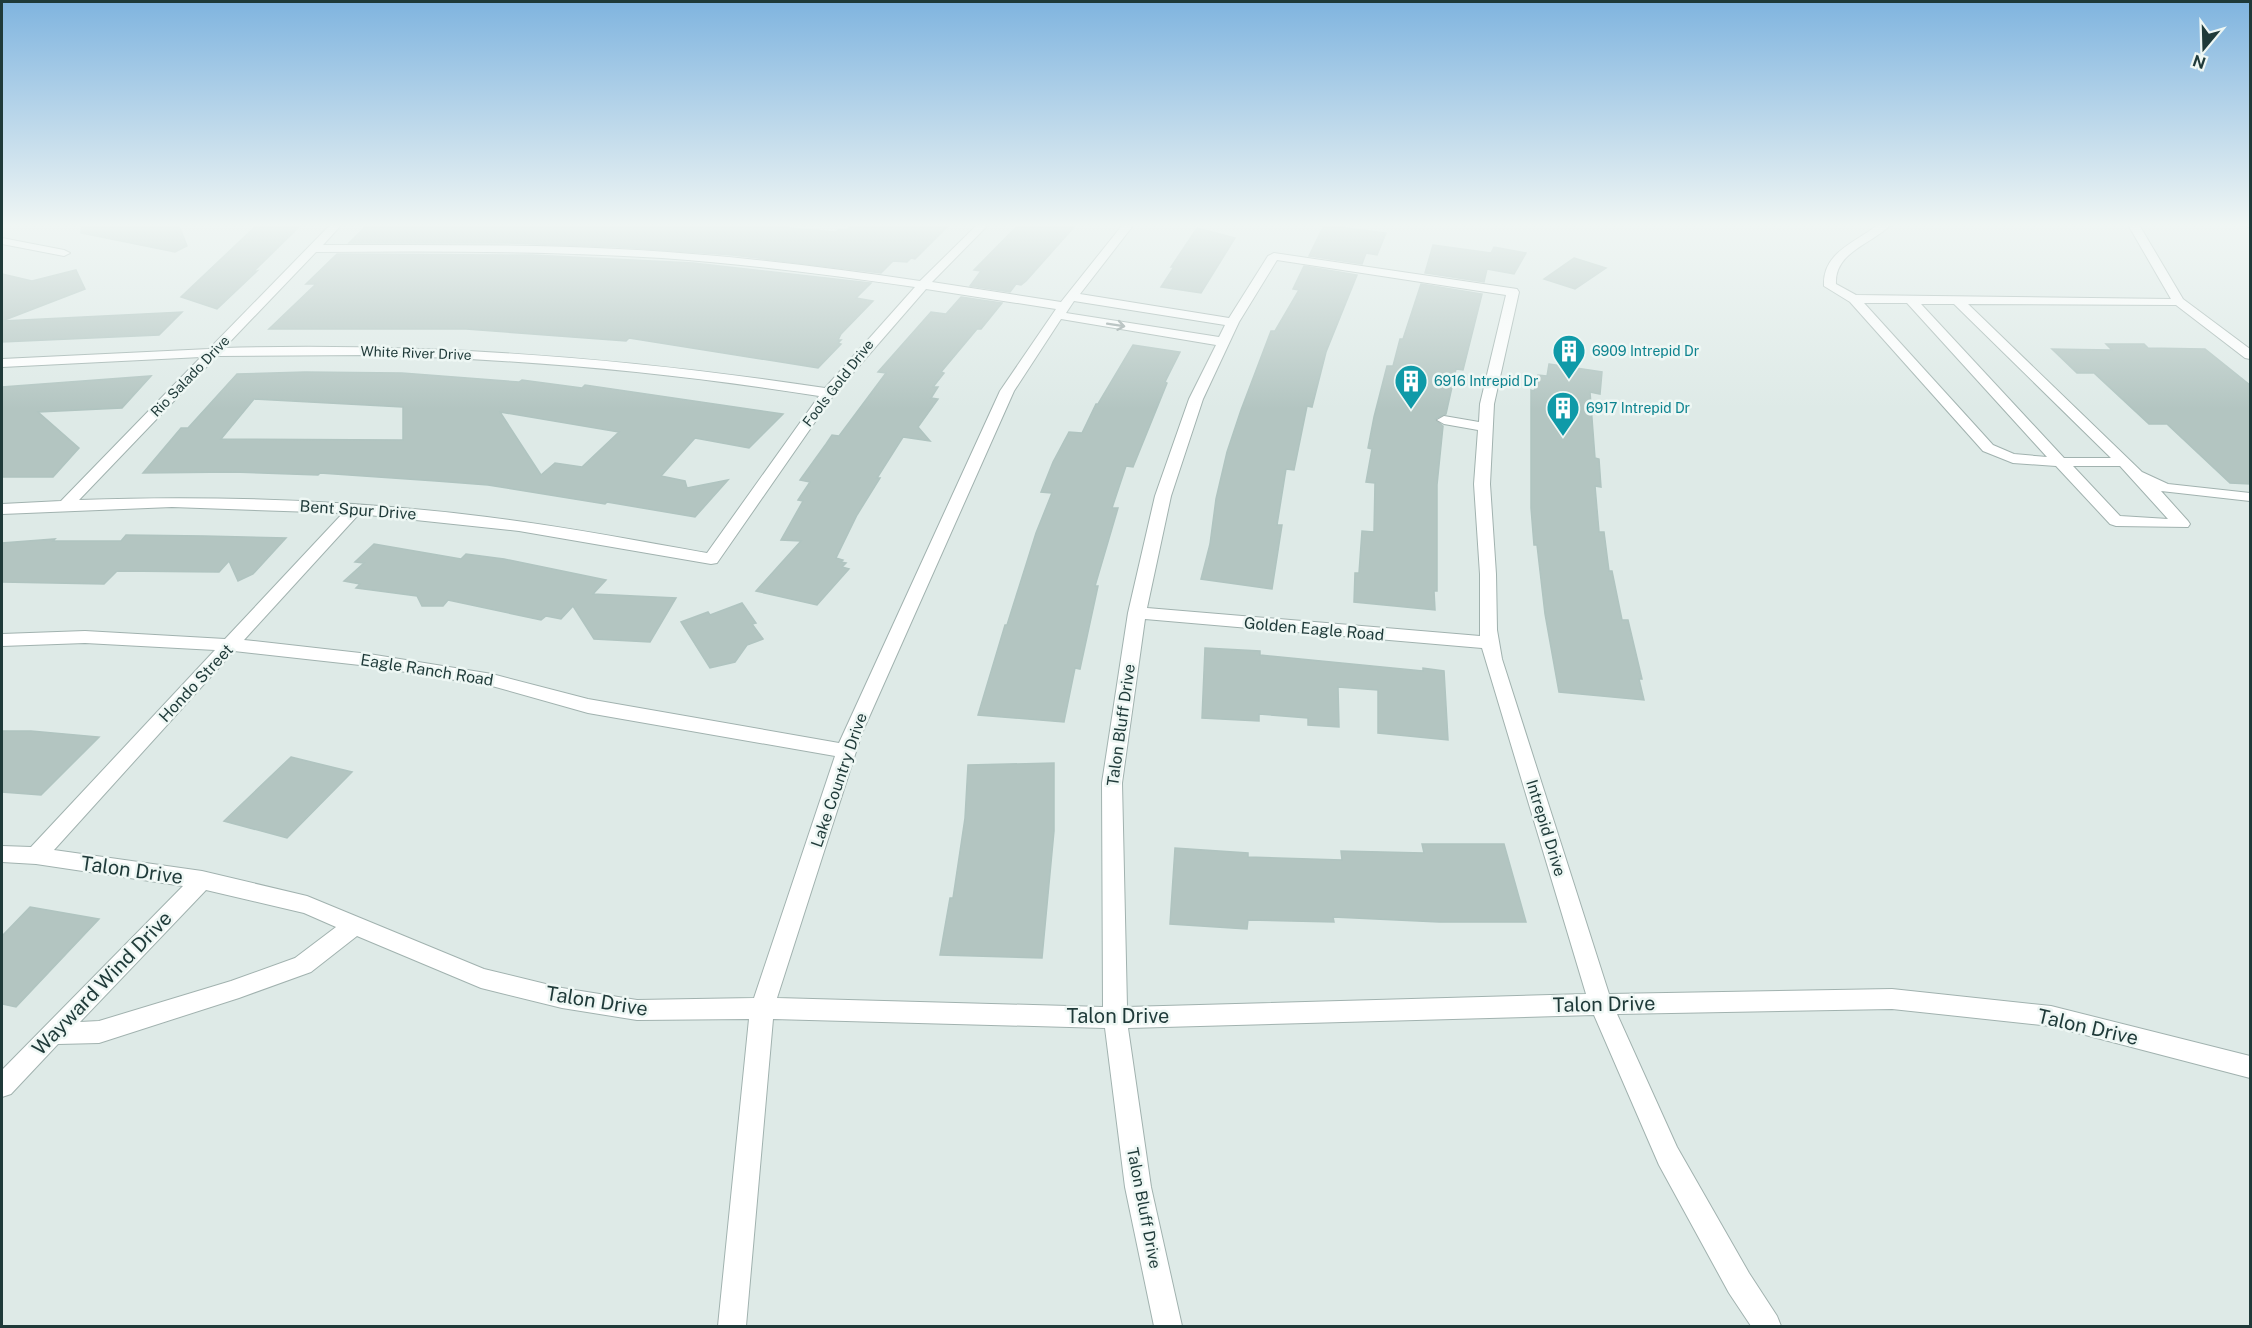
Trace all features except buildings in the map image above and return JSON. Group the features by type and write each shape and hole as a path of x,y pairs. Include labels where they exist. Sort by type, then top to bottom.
{"street":[{"name":"Rio Salado Drive","path":"67,504 279,285"},
{"name":"Fools Gold Drive","path":"711,559 828,393 923,285"},
{"path":"930,285 1065,306 1233,322"},
{"name":"Lake Country Drive","path":"732,1326 762,1008 852,733 1007,391 1081,285"},
{"name":"Talon Bluff Drive","path":"1168,1326 1138,1187 1115,1018 1112,783 1137,613 1164,496 1196,399 1233,322 1256,285"},
{"name":"Talon Bluff Drive","path":"1466,285 1513,292"},
{"path":"1830,285 1854,299 1988,448 2000,456 2060,462 2124,462"},
{"path":"2169,285 2178,301 2250,356"},
{"name":"Intrepid Drive","path":"1513,292 1487,404 1482,484 1493,660 1601,1004 1668,1156 1739,1283 1767,1326"},
{"path":"1854,299 2168,303 2178,301"},
{"path":"1911,300 2116,521 2182,524 2124,462 1957,300"},
{"path":"1065,306 1223,342"},
{"name":"White River Drive","path":"2,363 212,353 367,351 494,355 712,375 828,393"},
{"path":"1444,420 1486,426"},
{"path":"2137,475 2164,488 2250,497"},
{"name":"Bent Spur Drive","path":"2,509 67,504 198,502 355,509 457,518 711,559"},
{"name":"Hondo Street","path":"36,856 355,509"},
{"name":"Golden Eagle Road","path":"1137,613 1491,643"},
{"name":"Eagle Ranch Road","path":"2,640 85,638 231,645 369,660 492,680 588,706 846,751"},
{"name":"Talon Drive","path":"2,854 36,856 202,880 307,905 481,978 562,998 638,1010 762,1008 1115,1018 1601,1004 1892,999 2052,1016 2250,1067"},
{"name":"Wayward Wind Drive","path":"2,1086 202,880"},
{"path":"52,1034 99,1032 303,965 355,926"}],"place":[{"name":"6909 Intrepid Dr","path":"1569,380"},
{"name":"6916 Intrepid Dr","path":"1411,410"},
{"name":"6917 Intrepid Dr","path":"1563,437"}]}
